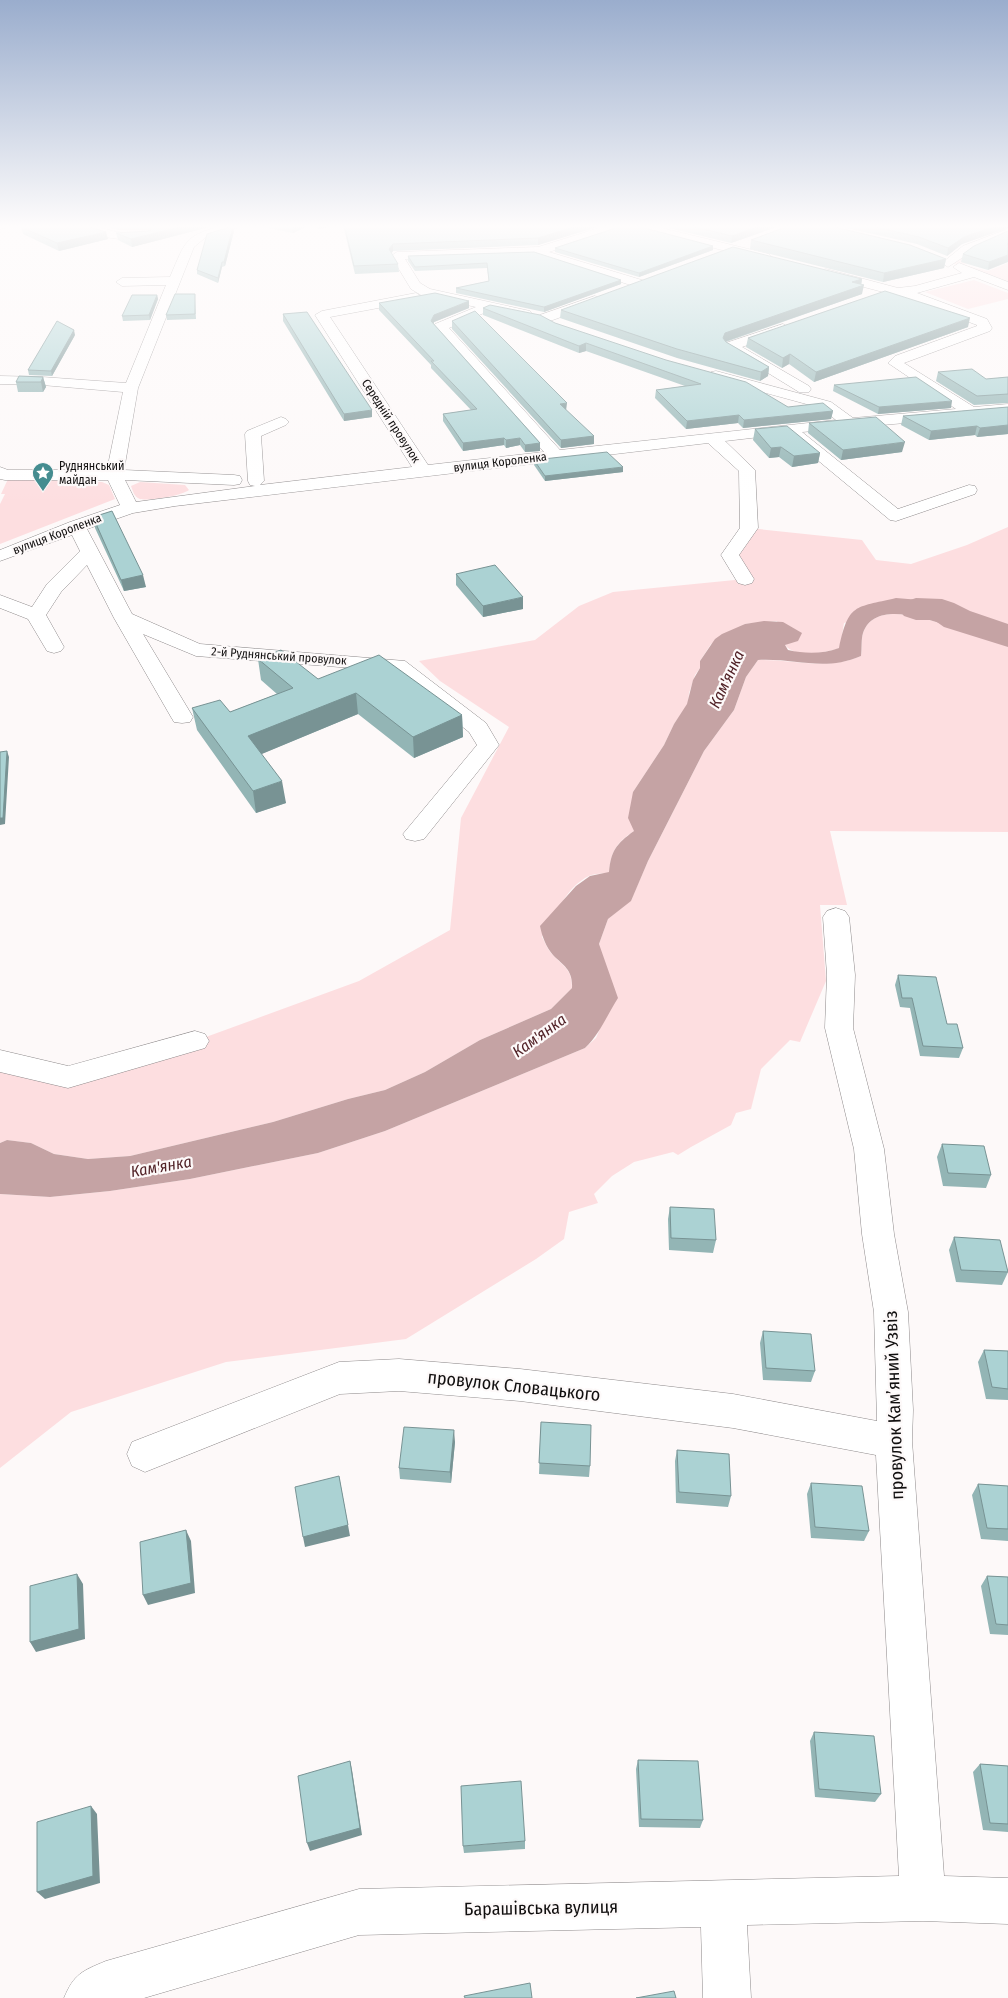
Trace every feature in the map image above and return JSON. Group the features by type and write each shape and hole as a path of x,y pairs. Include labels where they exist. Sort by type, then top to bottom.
{"street":[{"path":"130,508 114,475 132,388 161,317"},
{"name":"Середній провулок","path":"323,317 424,472"},
{"path":"462,317 440,327 556,456"},
{"path":"542,317 560,326"},
{"path":"968,317 982,322 985,328 900,359 895,363 971,412"},
{"path":"794,324 731,346 805,390 849,423"},
{"path":"698,370 826,405"},
{"path":"0,380 50,381 132,388"},
{"name":"вулиця Короленка","path":"0,556 76,526 130,508 316,483 789,429 1008,409"},
{"path":"256,481 253,434 281,422"},
{"path":"789,429 896,516 969,490"},
{"path":"712,438 747,470 750,528 730,555 745,579"},
{"path":"2,478 114,475 316,483"},
{"path":"76,526 124,618 182,717"},
{"path":"36,615 54,588 89,552"},
{"path":"0,601 36,615 54,647"},
{"name":"2-й Руднянський провулок","path":"124,618 196,650 398,665 478,728 488,745 414,834"},
{"name":"провулок Камʼяний Узвіз","path":"836,918 841,975 839,1028 869,1149 878,1234 892,1312 896,1410 894,1441 923,1898"},
{"path":"0,1061 68,1077 195,1041"},
{"name":"провулок Словацького","path":"145,1454 339,1378 399,1375 520,1385 733,1411 894,1441"},
{"name":"Барашівська вулиця","path":"88,1998 106,1985 359,1912 923,1898 1008,1901"},
{"path":"723,1903 727,1998"}],"shaded area":[{"path":"8,479 102,482 109,485 115,499 0,544 0,504 5,494 1,494"},
{"path":"140,482 185,485 189,490 165,498 140,499 135,495 131,486"},
{"path":"1008,527 1008,832 830,831 847,905 820,905 826,981 800,1042 790,1040 761,1069 751,1109 736,1113 731,1125 678,1155 673,1152 634,1162 612,1176 594,1194 598,1203 569,1212 564,1239 536,1259 406,1339 226,1362 71,1412 0,1468 0,1194 50,1197 110,1191 190,1179 318,1153 385,1131 585,1048 596,1038 604,1019 599,944 608,919 631,900 648,861 704,751 734,710 746,677 758,660 822,664 835,663 861,656 863,633 871,621 883,615 916,616 977,636 984,620 933,601 844,623 840,648 826,652 811,654 796,652 790,649 785,645 790,642 777,621 745,624 711,644 700,661 700,668 695,675 689,693 688,704 633,792 634,831 619,844 613,853 609,873 589,876 574,887 556,911 542,937 551,952 569,972 572,982 572,988 551,1009 480,1040 425,1072 385,1090 348,1099 273,1122 130,1156 88,1159 54,1154 31,1143 7,1140 0,1143 0,1061 68,1077 195,1041 359,981 450,930 461,818 509,727 440,681 419,661 535,640 579,606 613,592 745,579 730,555 749,528 862,540 876,560 911,564 967,545"}],"water":[{"path":"896,598 932,601 984,619 977,636 916,616 883,615 871,621 863,633 861,656 848,661 822,664 758,660 746,677 734,710 704,751 648,861 631,901 608,919 599,944 618,998 599,1031 585,1048 385,1131 318,1153 190,1179 110,1191 50,1197 0,1194 0,1143 7,1140 31,1143 54,1154 88,1159 130,1156 273,1122 348,1099 385,1090 425,1072 480,1040 551,1009 572,988 572,982 567,969 548,948 540,926 576,886 590,876 609,872 613,853 619,844 634,831 628,818 633,792 664,745 674,724 687,704 693,680 700,668 700,661 715,639 745,624 764,621 783,622 802,633 798,641 785,645 788,650 808,653 826,651 839,648 846,623 850,615 856,610 862,606"}],"building":[{"path":"285,317 310,317 372,410 344,414"},
{"path":"393,317 433,317 431,321 540,443 525,445 520,438 506,440 504,438 463,443 443,414 477,409 431,361 434,361"},
{"path":"461,317 481,317 567,403 560,404 594,436 561,440 452,321"},
{"path":"506,317 544,317 555,323 666,360 746,382 788,407 823,403 833,411 744,420 739,415 687,421 656,390 701,384 586,343 579,346"},
{"path":"583,317 771,317 725,333 723,338 726,342 769,367 761,372 677,349"},
{"path":"809,317 970,318 816,372 790,354 783,358 748,338"},
{"path":"57,321 74,330 51,371 28,370"},
{"path":"972,369 986,379 1008,377 1008,394 977,396 938,372"},
{"path":"19,376 43,377 41,382 16,382"},
{"path":"916,377 952,401 879,407 834,385"},
{"path":"1008,407 1008,425 980,428 977,426 931,431 903,416"},
{"path":"876,417 905,442 843,450 809,423"},
{"path":"787,426 820,453 794,456 781,447 771,448 755,429"},
{"path":"607,452 623,467 545,476 534,460"},
{"path":"112,511 143,575 121,580 93,517"},
{"path":"495,565 523,597 483,606 456,574"},
{"path":"281,650 318,679 379,655 462,715 413,737 356,693 248,736 282,781 253,791 192,708 220,700 230,712 293,688 258,659"},
{"path":"7,751 3,818 0,818 0,752"},
{"path":"898,975 936,977 947,1024 957,1024 963,1048 923,1046 912,998 902,998"},
{"path":"942,1144 984,1146 991,1175 948,1173"},
{"path":"670,1207 714,1209 716,1240 671,1238"},
{"path":"954,1237 1000,1240 1008,1272 961,1270"},
{"path":"763,1331 811,1334 815,1371 766,1368"},
{"path":"984,1350 1008,1351 1008,1389 992,1387"},
{"path":"541,1422 591,1425 590,1466 539,1463"},
{"path":"404,1427 454,1430 450,1472 399,1468"},
{"path":"677,1450 729,1454 731,1496 679,1492"},
{"path":"339,1476 348,1525 303,1537 295,1487"},
{"path":"811,1483 862,1486 869,1531 815,1527"},
{"path":"978,1484 1008,1486 1008,1529 987,1528"},
{"path":"186,1530 191,1583 143,1595 140,1542"},
{"path":"77,1574 79,1629 30,1642 30,1586"},
{"path":"987,1576 1008,1577 1008,1625 996,1624"},
{"path":"814,1732 874,1736 881,1794 819,1789"},
{"path":"638,1760 698,1761 703,1820 641,1819"},
{"path":"350,1761 360,1828 307,1843 298,1776"},
{"path":"980,1764 1008,1766 1008,1824 990,1823"},
{"path":"521,1781 525,1841 463,1846 461,1786"},
{"path":"91,1806 93,1876 37,1892 37,1822"},
{"path":"530,1983 532,1998 465,1998 464,1996"},
{"path":"674,1991 676,1998 636,1998"}],"waterway":[{"name":"Кам'янка","path":"916,609 942,610 957,619 1008,636"}],"place":[{"name":"Руднянський майдан","path":"43,492"}]}
